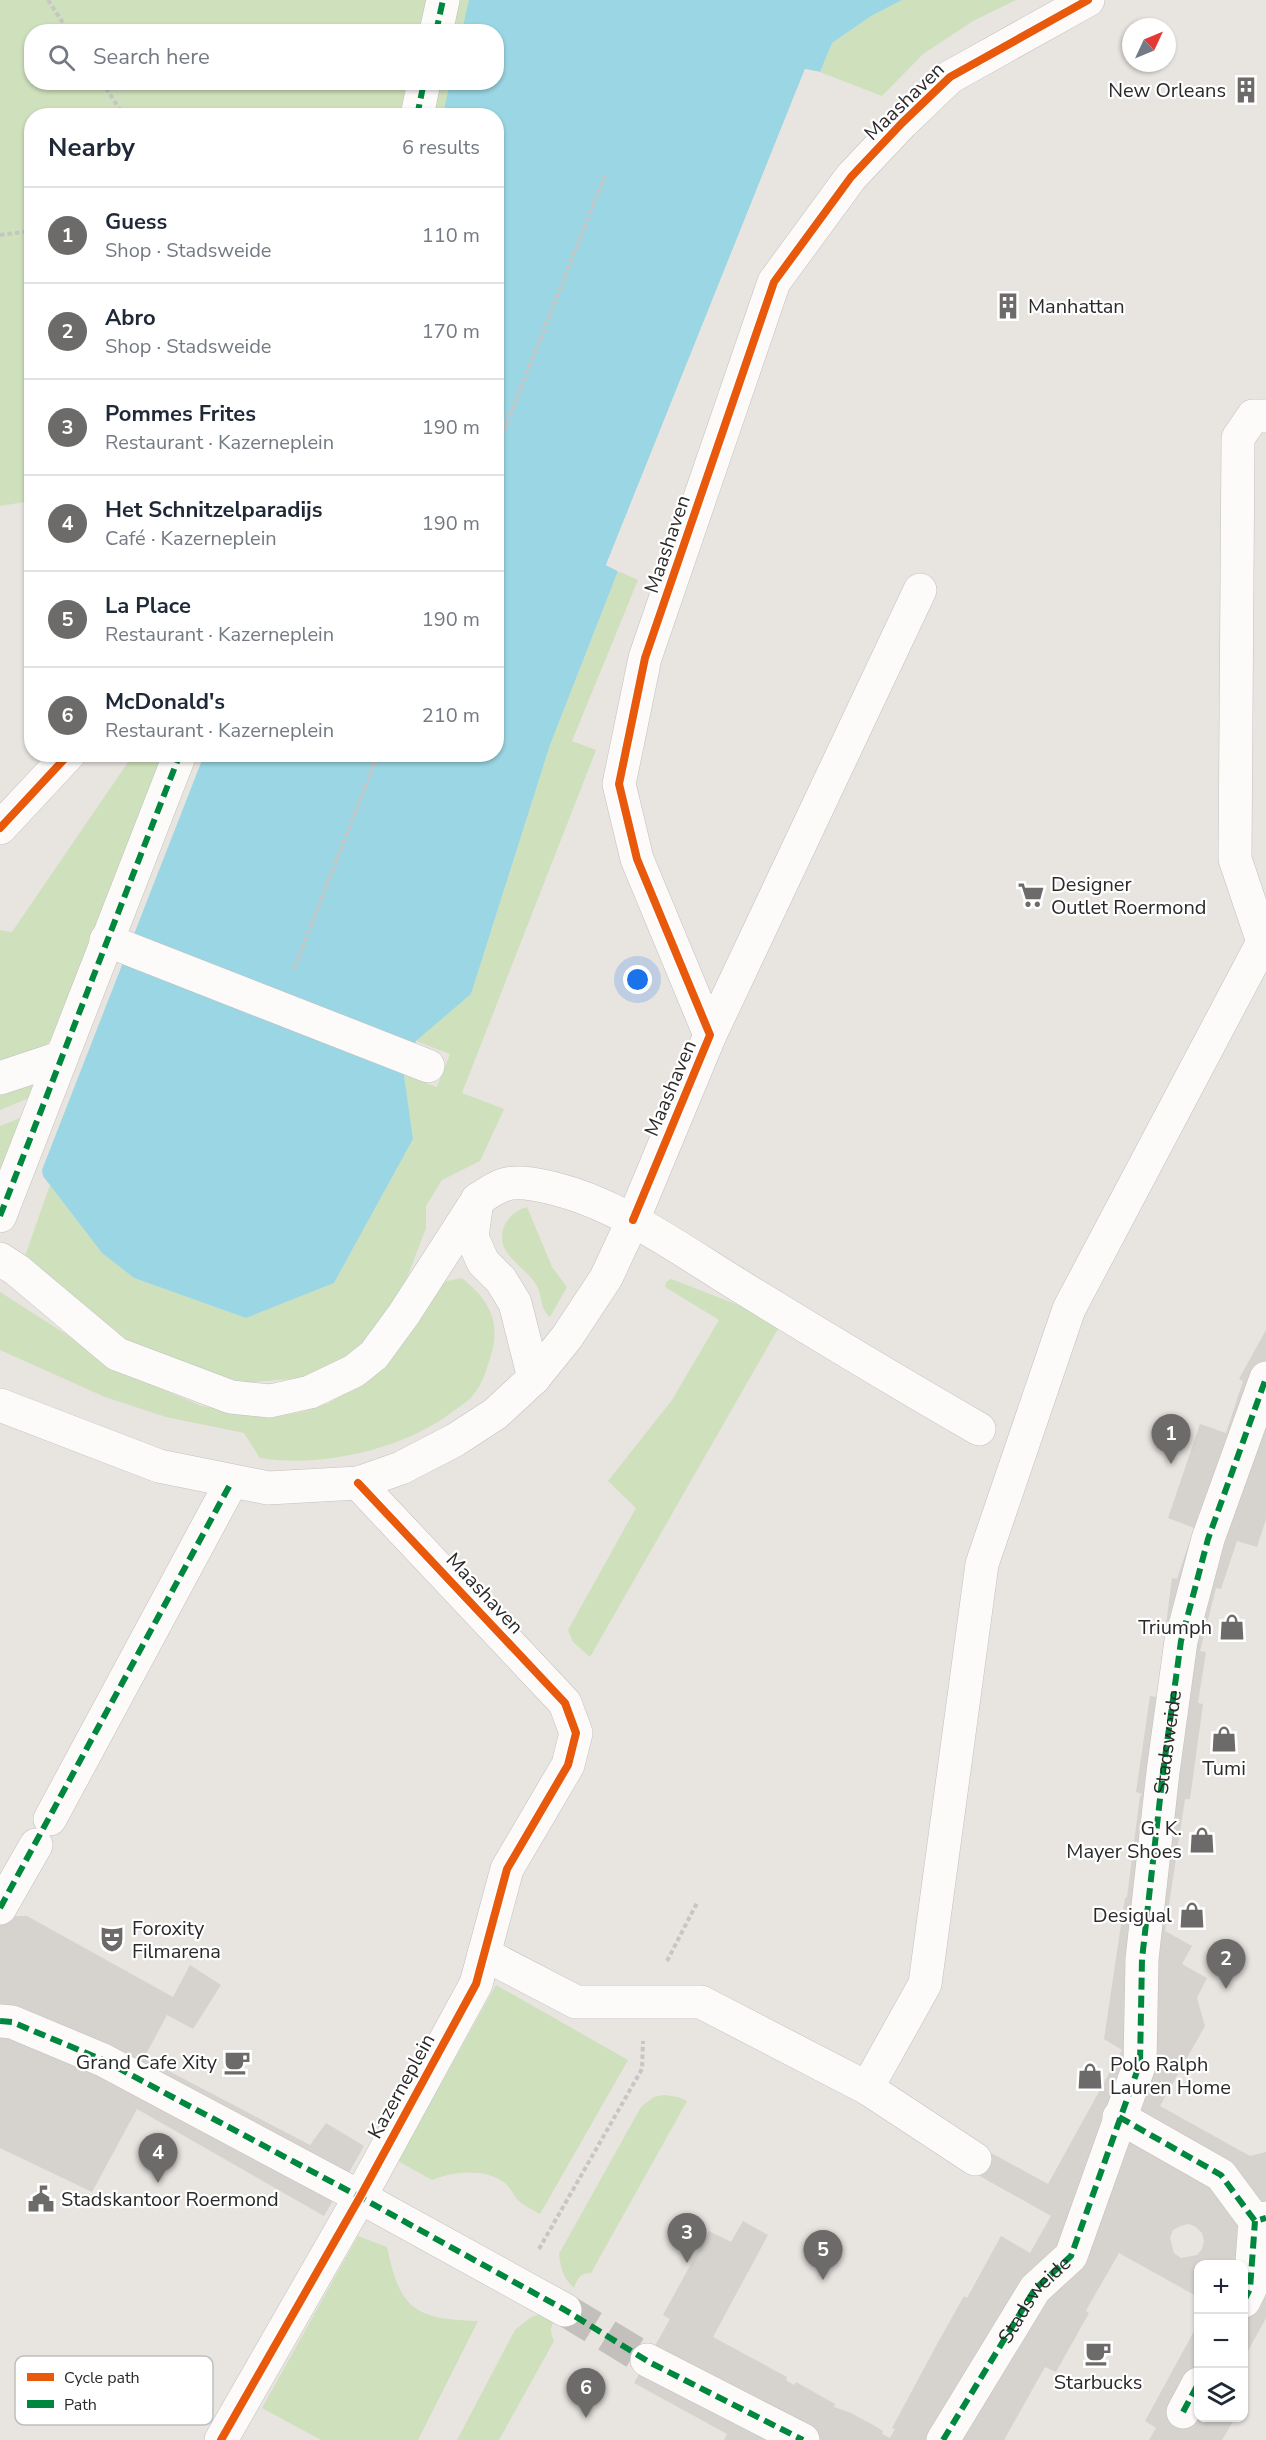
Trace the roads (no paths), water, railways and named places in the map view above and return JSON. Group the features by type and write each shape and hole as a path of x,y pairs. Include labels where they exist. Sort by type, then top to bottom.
{"street":[{"path":"438,24 443,0"},
{"name":"Maashaven","path":"0,1405 159,1466 268,1488 358,1483 401,1468 455,1440 495,1414 534,1378 567,1337 606,1278 633,1220 710,1035 637,859 619,784 645,658 774,282 851,177 950,77 1088,0"},
{"path":"419,108 422,90"},
{"path":"867,2088 925,1984 982,1564 1069,1309 1263,942 1235,859 1235,848 1238,438 1252,416 1266,416"},
{"path":"710,1035 920,590"},
{"path":"0,828 62,762"},
{"path":"0,1216 60,1058 114,944 177,762"},
{"path":"114,944 428,1066"},
{"path":"0,1078 60,1058"},
{"path":"0,1259 17,1270 117,1354 231,1397 270,1401 310,1392 354,1371 374,1355 404,1314 477,1200 500,1184 530,1184 574,1194 633,1220 886,1375 979,1429"},
{"path":"477,1200 472,1237 483,1262 501,1280 515,1303 534,1378"},
{"name":"Stadsweide","path":"943,2440 1035,2289 1071,2256 1140,2063 1142,1959 1163,1772 1181,1641 1208,1539 1266,1378"},
{"path":"0,1908 232,1481"},
{"name":"Maashaven","path":"358,1483 566,1703 576,1733"},
{"name":"Kazerneplein","path":"221,2440 360,2196 476,1984 507,1869 568,1765 576,1733"},
{"path":"484,1954 576,2002 701,2002 867,2088 975,2159"},
{"path":"0,2021 12,2022 103,2060 360,2196 565,2310"},
{"path":"1119,2117 1221,2175 1261,2219 1248,2293"},
{"path":"647,2360 803,2440"}],"water":[{"path":"469,0 902,0 871,16 832,43 820,72 805,69 606,565 618,571 550,745 471,994 416,1041 404,1075 413,1139 334,1283 246,1318 134,1278 102,1253 43,1176 42,1170 201,762 504,762 504,108 445,108 448,90 504,90 504,24 464,24"}],"tunnel":[{"path":"565,2310 647,2360"}],"place":[{"name":"New Orleans","path":"1246,90"},
{"name":"Manhattan","path":"1008,306"},
{"name":"Designer Outlet Roermond","path":"1031,895"},
{"name":"Guess","path":"1171,1464"},
{"name":"Triumph","path":"1232,1627"},
{"name":"Tumi","path":"1224,1739"},
{"name":"G. K. Mayer Shoes","path":"1202,1840"},
{"name":"Desigual","path":"1192,1915"},
{"name":"Foroxity Filmarena","path":"112,1939"},
{"name":"Abro","path":"1226,1989"},
{"name":"Grand Cafe Xity","path":"237,2062"},
{"name":"Polo Ralph Lauren Home","path":"1090,2076"},
{"name":"Het Schnitzelparadijs","path":"158,2183"},
{"name":"Stadskantoor Roermond","path":"41,2199"},
{"name":"Pommes Frites","path":"687,2263"},
{"name":"La Place","path":"823,2280"},
{"name":"Starbucks","path":"1098,2353"},
{"name":"McDonald's","path":"586,2418"}]}
